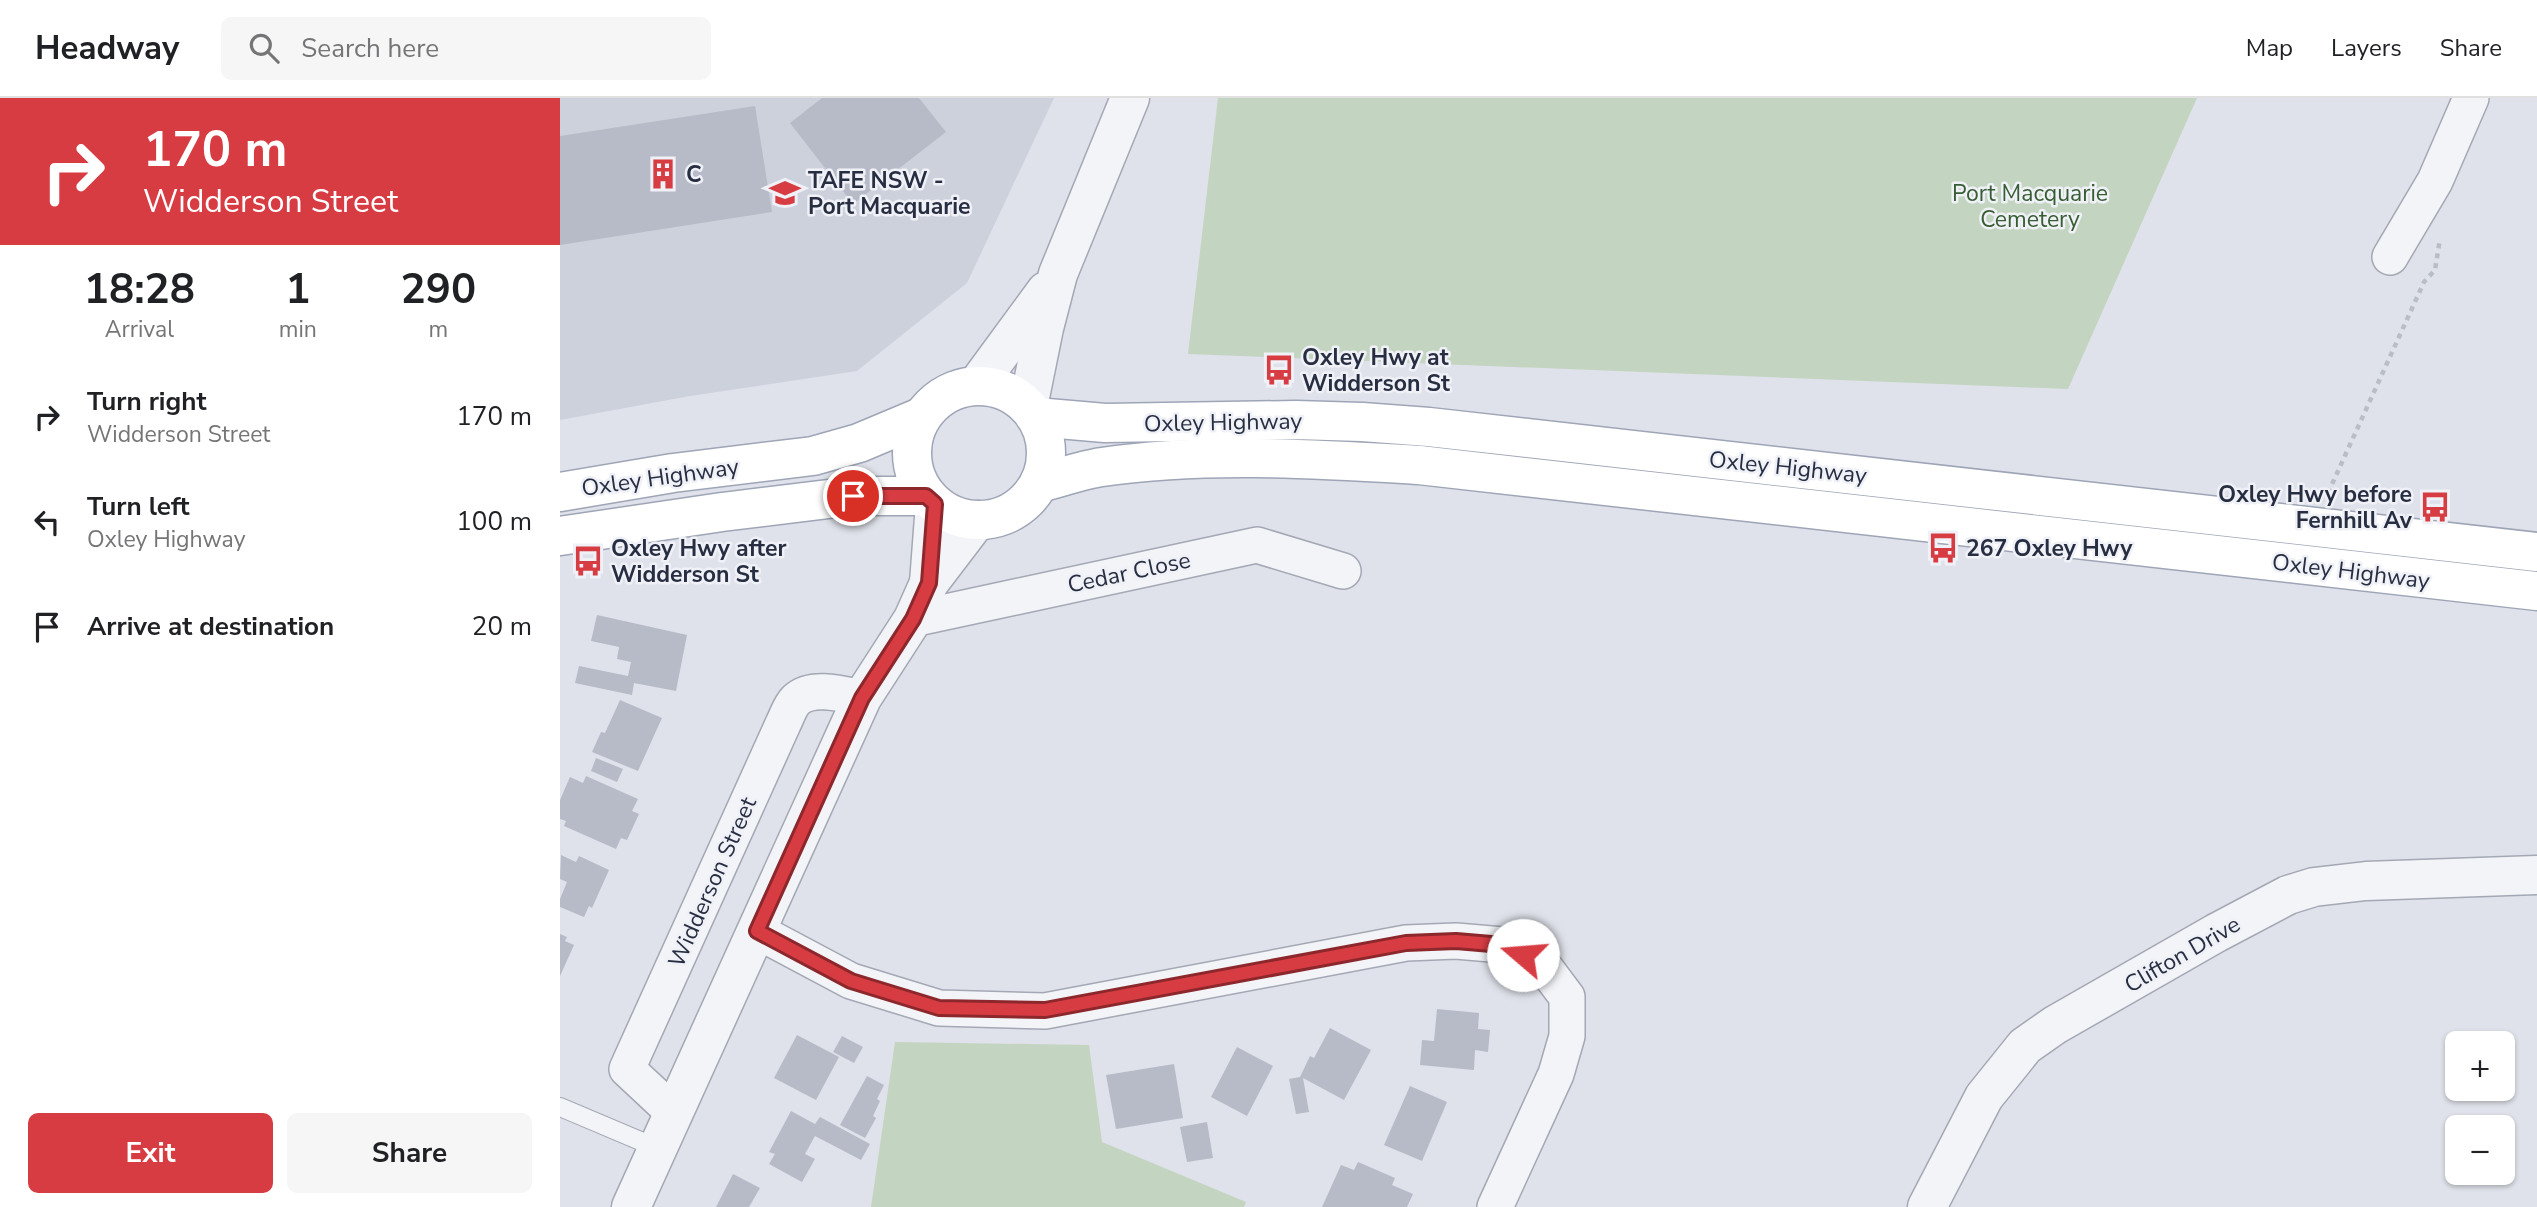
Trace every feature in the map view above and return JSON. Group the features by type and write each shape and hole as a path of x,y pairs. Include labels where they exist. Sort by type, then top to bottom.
{"main road":[{"path":"976,385 996,387 1013,395 1032,412 1045,439 1046,461 1039,483 1028,499 1013,511 996,518 977,520 955,515 931,500 916,477 911,457 913,436 921,417 936,400 955,390 976,385"},
{"name":"Oxley Highway","path":"1032,412 1105,423 1296,421 1429,427 2537,552"},
{"name":"Oxley Highway","path":"560,492 673,473 813,456 859,443 921,417"},
{"name":"Oxley Highway","path":"1039,483 1098,468 1152,461 1267,459 1419,466 2537,591"},
{"name":"Oxley Highway","path":"560,536 853,496 931,500"}],"street":[{"path":"1032,412 1044,328 1058,274 1130,98"},
{"path":"2389,257 2435,181 2471,98"},
{"path":"976,385 1058,274"},
{"path":"929,583 931,500"},
{"path":"631,1207 862,698 913,619 929,583 977,520"},
{"name":"Cedar Close","path":"913,619 1258,545 1343,571"},
{"name":"Widderson Street","path":"673,1112 627,1069 793,704 804,695 817,692 862,698"},
{"name":"Clifton Drive","path":"1927,1207 1984,1097 2025,1046 2055,1025 2216,933 2288,895 2314,887 2366,881 2537,876"},
{"path":"757,931 851,981 939,1008 1045,1010 1406,943 1456,941 1503,945 1544,965 1567,997 1567,1036 1556,1074 1496,1207"}],"lane":[{"path":"560,1107 657,1148"}],"path":[{"path":"2328,493 2424,282 2435,270 2440,236"}],"shaded area":[{"name":"TAFE NSW - Port Macquarie","path":"560,98 1054,98 967,283 857,371 690,396 560,420"}],"green space":[{"name":"Port Macquarie Cemetery","path":"1218,98 2197,98 2068,389 1188,354"},
{"path":"895,1042 1089,1045 1102,1142 1246,1202 1244,1207 871,1207"}],"building":[{"path":"822,98 919,98 946,132 853,204 790,123"},
{"name":"C","path":"755,106 772,212 560,245 560,136"},
{"path":"597,615 687,635 676,691 634,683 632,695 575,683 579,666 628,676 631,662 617,659 619,647 591,641"},
{"path":"620,700 662,718 638,771 592,752 601,732 605,733"},
{"path":"596,758 623,769 617,782 591,771"},
{"path":"586,776 638,799 632,811 639,814 627,840 621,838 616,849 564,826 566,821 560,819 560,800 570,777 583,783"},
{"path":"561,855 576,862 579,856 609,870 592,908 589,906 584,917 560,907 560,899 567,882 560,879"},
{"path":"560,934 567,937 565,941 574,945 560,976"},
{"path":"1437,1009 1479,1013 1478,1029 1490,1030 1488,1052 1475,1050 1474,1070 1420,1065 1422,1040 1434,1041"},
{"path":"1330,1028 1371,1050 1344,1100 1303,1078 1309,1112 1296,1114 1289,1079 1300,1077 1310,1056 1314,1058"},
{"path":"797,1035 839,1057 816,1100 774,1078"},
{"path":"842,1036 863,1047 854,1063 833,1052"},
{"path":"1237,1047 1273,1066 1247,1116 1211,1097"},
{"path":"1174,1064 1183,1118 1116,1129 1106,1075"},
{"path":"867,1076 884,1085 877,1099 880,1101 873,1116 876,1118 865,1138 840,1125"},
{"path":"1410,1086 1447,1102 1422,1161 1384,1145"},
{"path":"791,1111 815,1124 820,1117 870,1144 861,1160 815,1136 805,1154 815,1159 802,1182 769,1164 775,1154 769,1152"},
{"path":"1207,1122 1213,1158 1187,1162 1180,1127"},
{"path":"1358,1162 1395,1178 1392,1185 1413,1194 1407,1207 1322,1207 1341,1165 1354,1170"},
{"path":"733,1174 760,1188 749,1207 716,1207"}],"place":[{"name":"C","path":"663,174"},
{"name":"TAFE NSW - Port Macquarie","path":"785,193"},
{"name":"Oxley Hwy at Widderson St","path":"1279,370"},
{"name":"Oxley Hwy before Fernhill Av","path":"2435,507"},
{"name":"267 Oxley Hwy","path":"1943,548"},
{"name":"Oxley Hwy after Widderson St","path":"588,561"}],"route":[{"path":"853,496 926,496 935,504 929,583 913,619 862,698 757,931 851,981 939,1008 1045,1010 1406,943 1456,941 1503,945 1523,955"}]}
